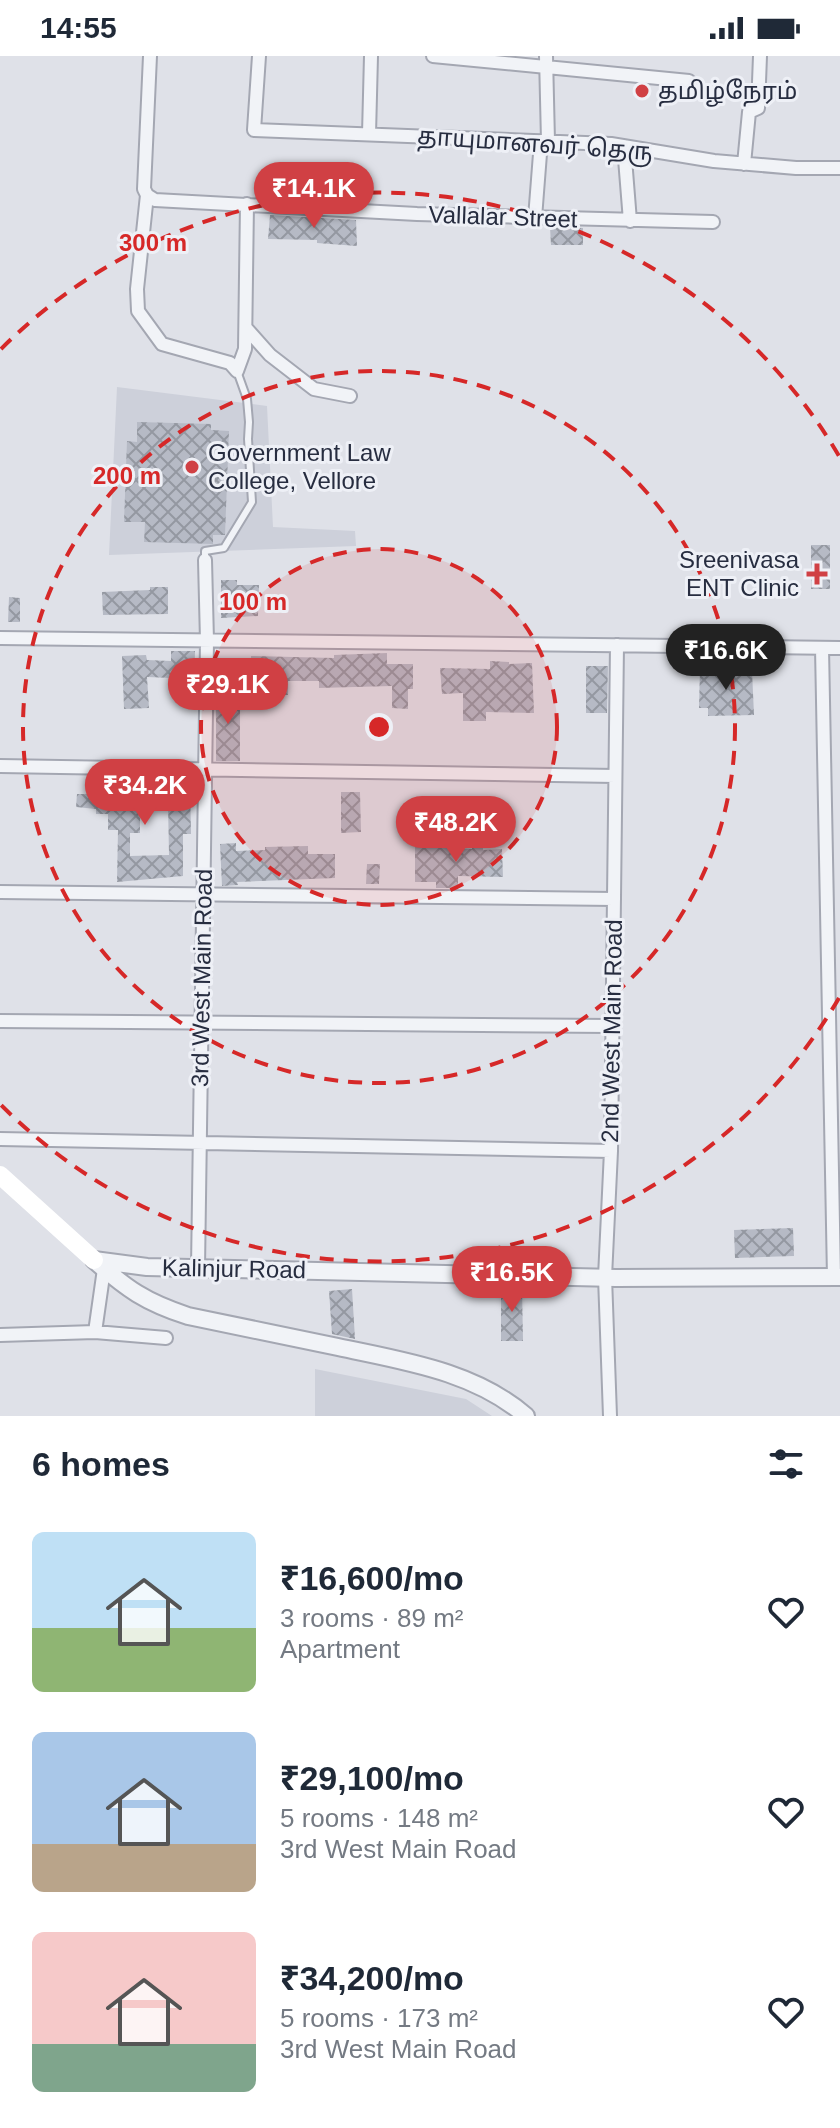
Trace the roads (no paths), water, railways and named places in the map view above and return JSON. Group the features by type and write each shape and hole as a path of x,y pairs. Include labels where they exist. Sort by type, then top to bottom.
{"main road":[{"path":"0,1175 99,1264"}],"street":[{"path":"150,56 144,177 147,195 137,289 138,311 162,344 230,363 237,371 245,349 247,204"},
{"name":"தாயுமானவர் தெரு","path":"259,56 254,130 624,146 744,164 840,168"},
{"path":"369,134 371,56"},
{"path":"433,56 546,61 689,81"},
{"path":"744,164 749,112 758,108 760,56"},
{"path":"535,218 545,141 546,61"},
{"path":"624,146 630,221"},
{"name":"Vallalar Street","path":"147,195 155,200 535,218 713,222"},
{"path":"246,328 270,355 314,389 350,396"},
{"name":"3rd West Main Road","path":"198,1268 207,641 205,560"},
{"path":"0,638 840,648"},
{"name":"2nd West Main Road","path":"610,1416 605,1277 611,1151 617,645"},
{"path":"822,648 837,1277"},
{"path":"0,766 615,776"},
{"path":"0,892 614,899"},
{"path":"0,1021 611,1026"},
{"path":"0,1139 611,1151"},
{"path":"95,1332 99,1264"},
{"name":"Kalinjur Road","path":"99,1264 605,1277 837,1277"},
{"name":"Kalinjur Road","path":"99,1264 131,1292 154,1305 188,1316 427,1368 476,1383 511,1403 526,1416"},
{"path":"0,1335 95,1332 166,1338"}],"lane":[{"path":"205,560 205,551 224,548 252,502 247,399 237,371"}],"place":[{"name":"தமிழ்நேரம்","path":"642,91"},
{"name":"Government Law College, Vellore","path":"192,467"},
{"name":"Sreenivasa ENT Clinic","path":"817,574"}]}
